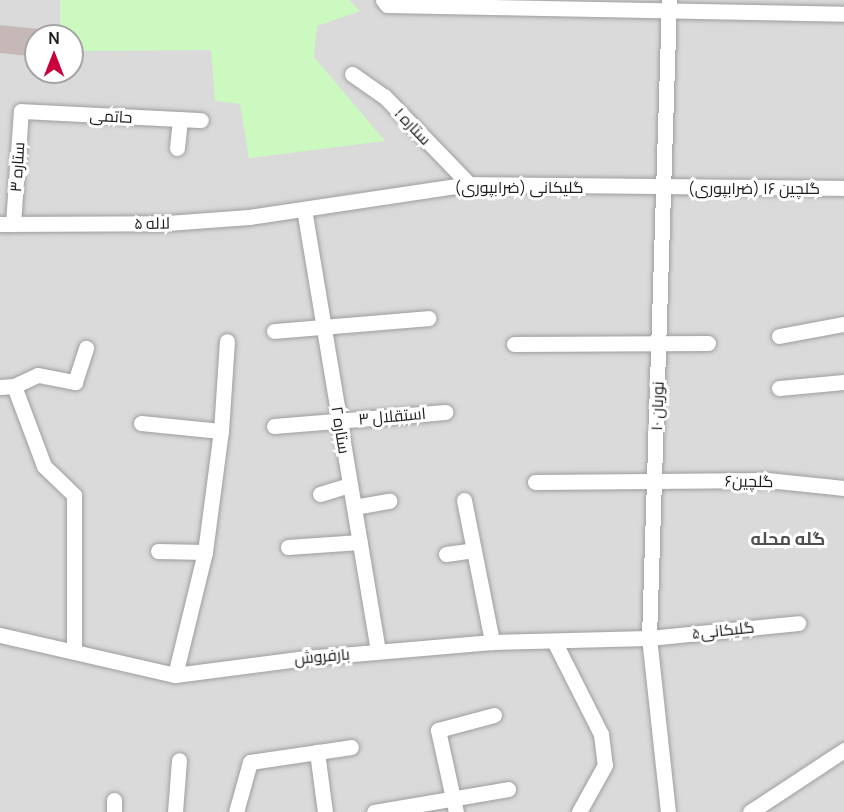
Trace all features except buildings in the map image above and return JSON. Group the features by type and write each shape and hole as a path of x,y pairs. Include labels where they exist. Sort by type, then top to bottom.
{"street":[{"path":"383,0 387,5 669,6 844,14"},
{"name":"نوریان ۱۰","path":"668,812 649,638 669,6"},
{"name":"ستاره ۱","path":"352,74 384,96 469,184"},
{"name":"حاتمی","path":"21,111 201,120"},
{"name":"ستاره ۳","path":"6,224 21,111"},
{"path":"177,148 180,119"},
{"name":"گلیکانی (ضرابپوری)","path":"304,209 469,184 663,188"},
{"name":"گلچین ۱۶ (ضرابپوری)","path":"663,188 844,188"},
{"name":"لاله ۵","path":"6,224 167,223 304,209"},
{"name":"ستاره ۲","path":"304,209 378,651"},
{"path":"274,331 428,318"},
{"path":"779,336 844,324"},
{"path":"175,675 205,552 221,431 227,341"},
{"path":"514,344 708,343"},
{"path":"74,650 74,495 44,465 7,387 38,375 75,382 86,348"},
{"path":"779,388 844,382"},
{"name":"استقلال ۳","path":"274,426 445,412"},
{"path":"141,423 221,431"},
{"name":"گلچین۶","path":"535,482 767,480 844,488"},
{"path":"320,494 350,485"},
{"path":"464,500 492,642"},
{"path":"354,507 389,501"},
{"path":"288,548 360,542"},
{"path":"446,554 474,550"},
{"path":"158,551 205,552"},
{"name":"گلیکانی۵","path":"649,638 798,623"},
{"name":"بارفروش","path":"0,635 74,650 175,675 378,651 492,642 555,643 649,638"},
{"path":"555,643 601,734 605,765 579,812"},
{"path":"455,805 438,730 494,715"},
{"path":"236,812 250,762 351,747"},
{"path":"750,812 844,750"},
{"path":"317,752 325,812"},
{"path":"175,812 179,760"},
{"path":"374,812 455,805 508,789"}],"shaded area":[{"path":"0,0 844,0 844,812 0,812"}],"green space":[{"path":"60,0 349,0 360,11 317,26 314,57 385,141 249,158 240,104 215,101 211,50 84,51 84,24 60,24"}],"district":[{"name":"گله محله","path":"788,538"}]}
